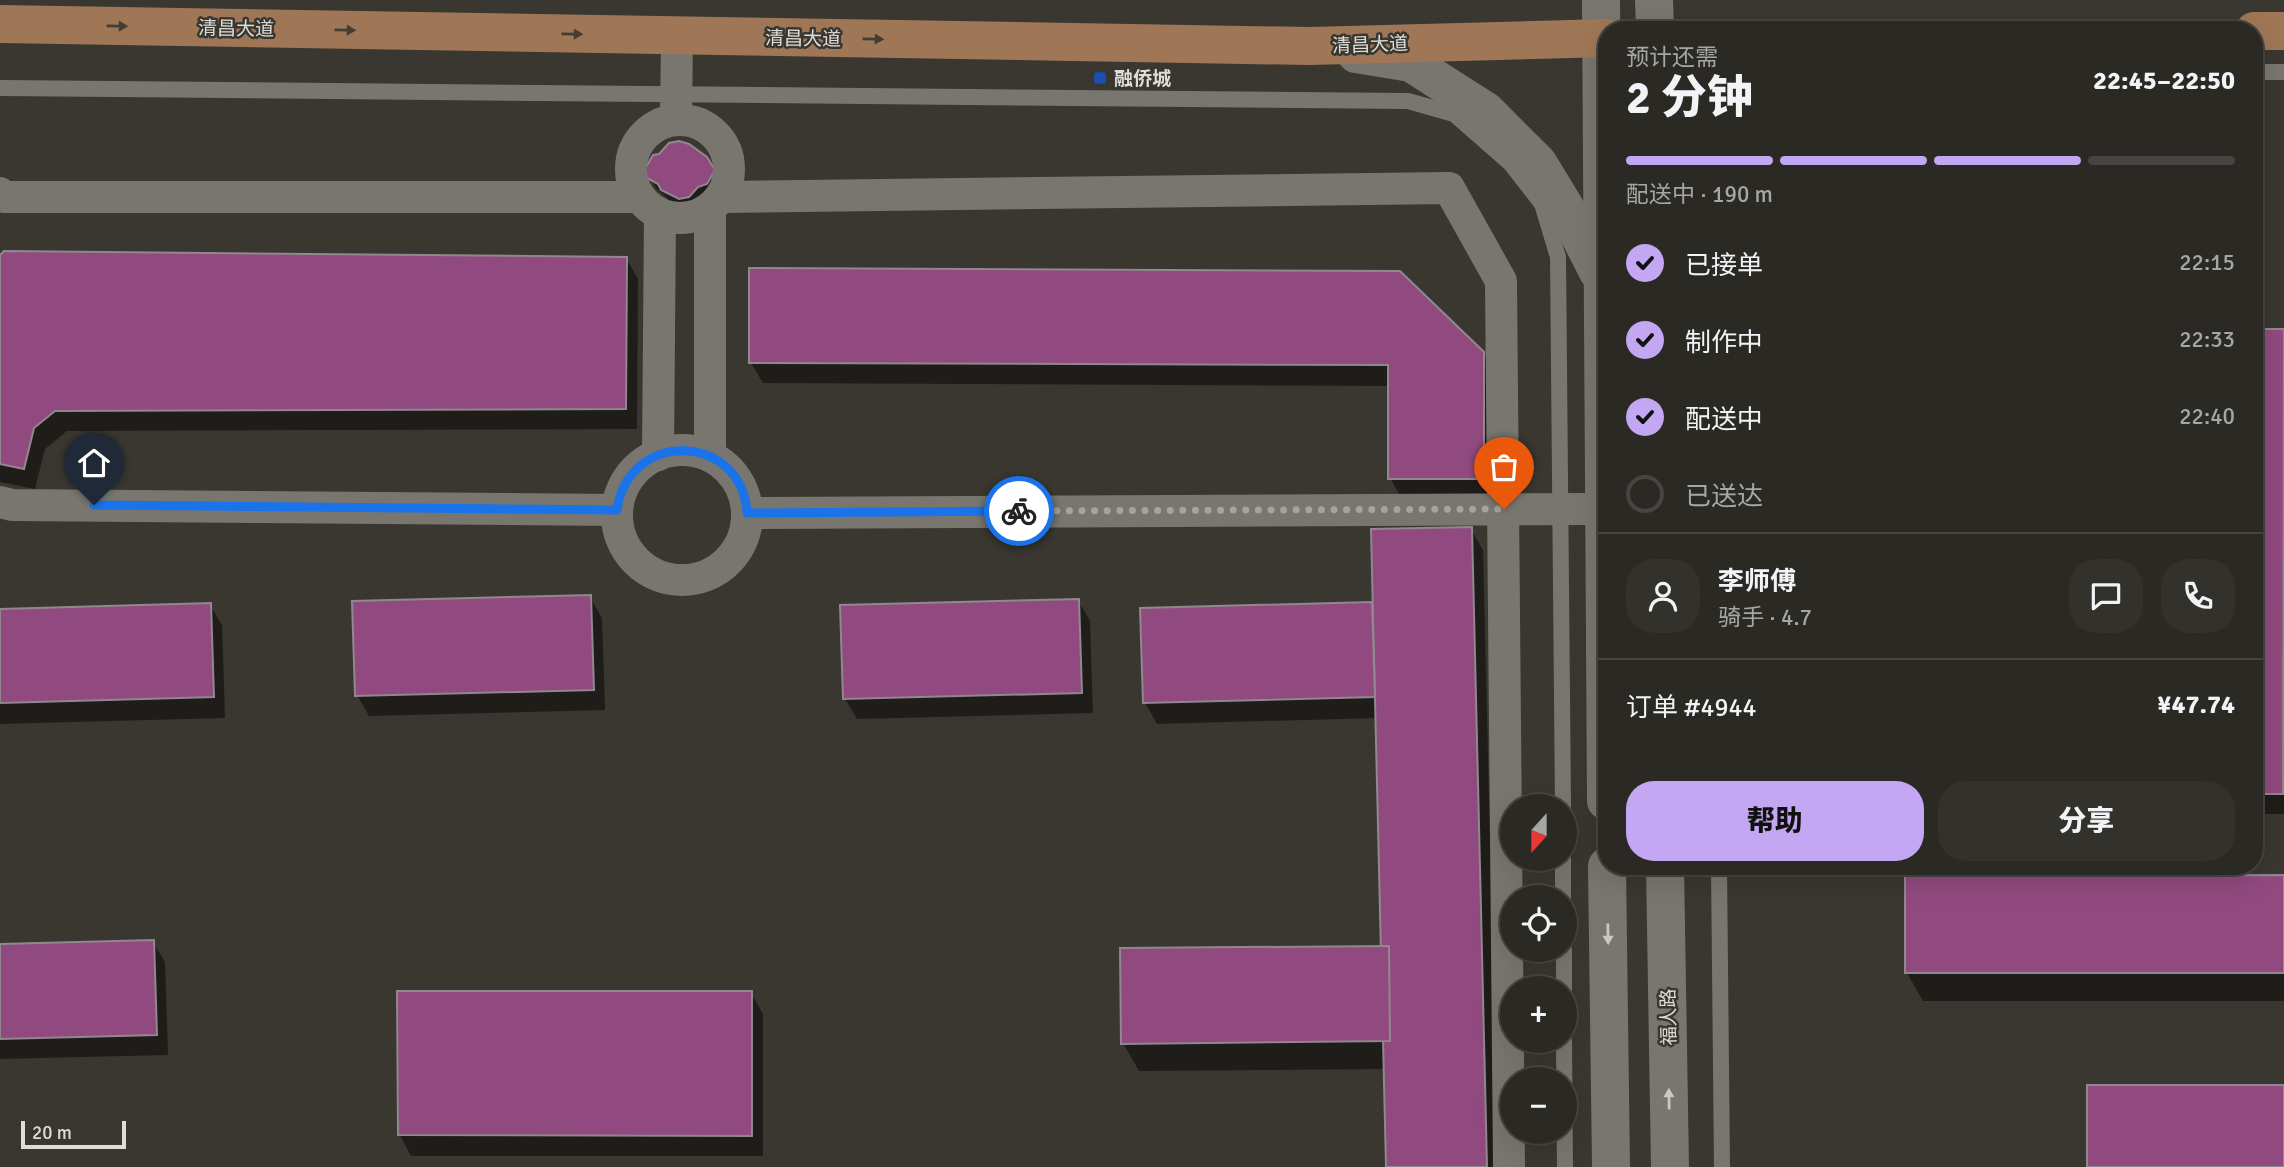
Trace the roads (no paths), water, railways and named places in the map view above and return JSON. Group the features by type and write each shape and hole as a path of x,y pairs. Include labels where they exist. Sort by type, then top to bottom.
{"main road":[{"path":"1601,0 1603,21"},
{"path":"1654,0 1655,21"},
{"name":"清昌大道","path":"0,24 1309,46 1598,38"},
{"path":"0,44 73,25"},
{"path":"2263,31 2284,31"},
{"path":"1309,46 1411,63 1475,102 1538,163 1566,209 1598,273"},
{"path":"1607,875 1611,1167"},
{"name":"福人路","path":"1665,875 1670,1167"}],"street":[{"path":"658,455 649,205 632,182 630,166 634,150 643,136 676,106 677,36"},
{"path":"676,106 718,137 726,151 729,167 728,183 715,203 710,456"},
{"path":"0,193 4,197 649,205 680,218 715,203 1449,188 1501,281 1508,1167"},
{"path":"688,450 710,456 727,468 740,484 747,513 741,544 729,561 713,573 693,580 672,580 652,574 634,561 622,541 617,510 618,497 629,477 645,461 658,455 688,450"},
{"path":"0,502 12,505 617,510"},
{"path":"747,513 1598,509"}],"lane":[{"path":"2263,72 2284,72"},
{"path":"0,88 676,106 1408,101 1454,114 1511,164 1542,204 1558,257 1563,794"},
{"path":"1719,875 1723,1167"},
{"path":"1564,1053 1565,1167"}],"place":[{"name":"融侨城","path":"1100,78"}]}
